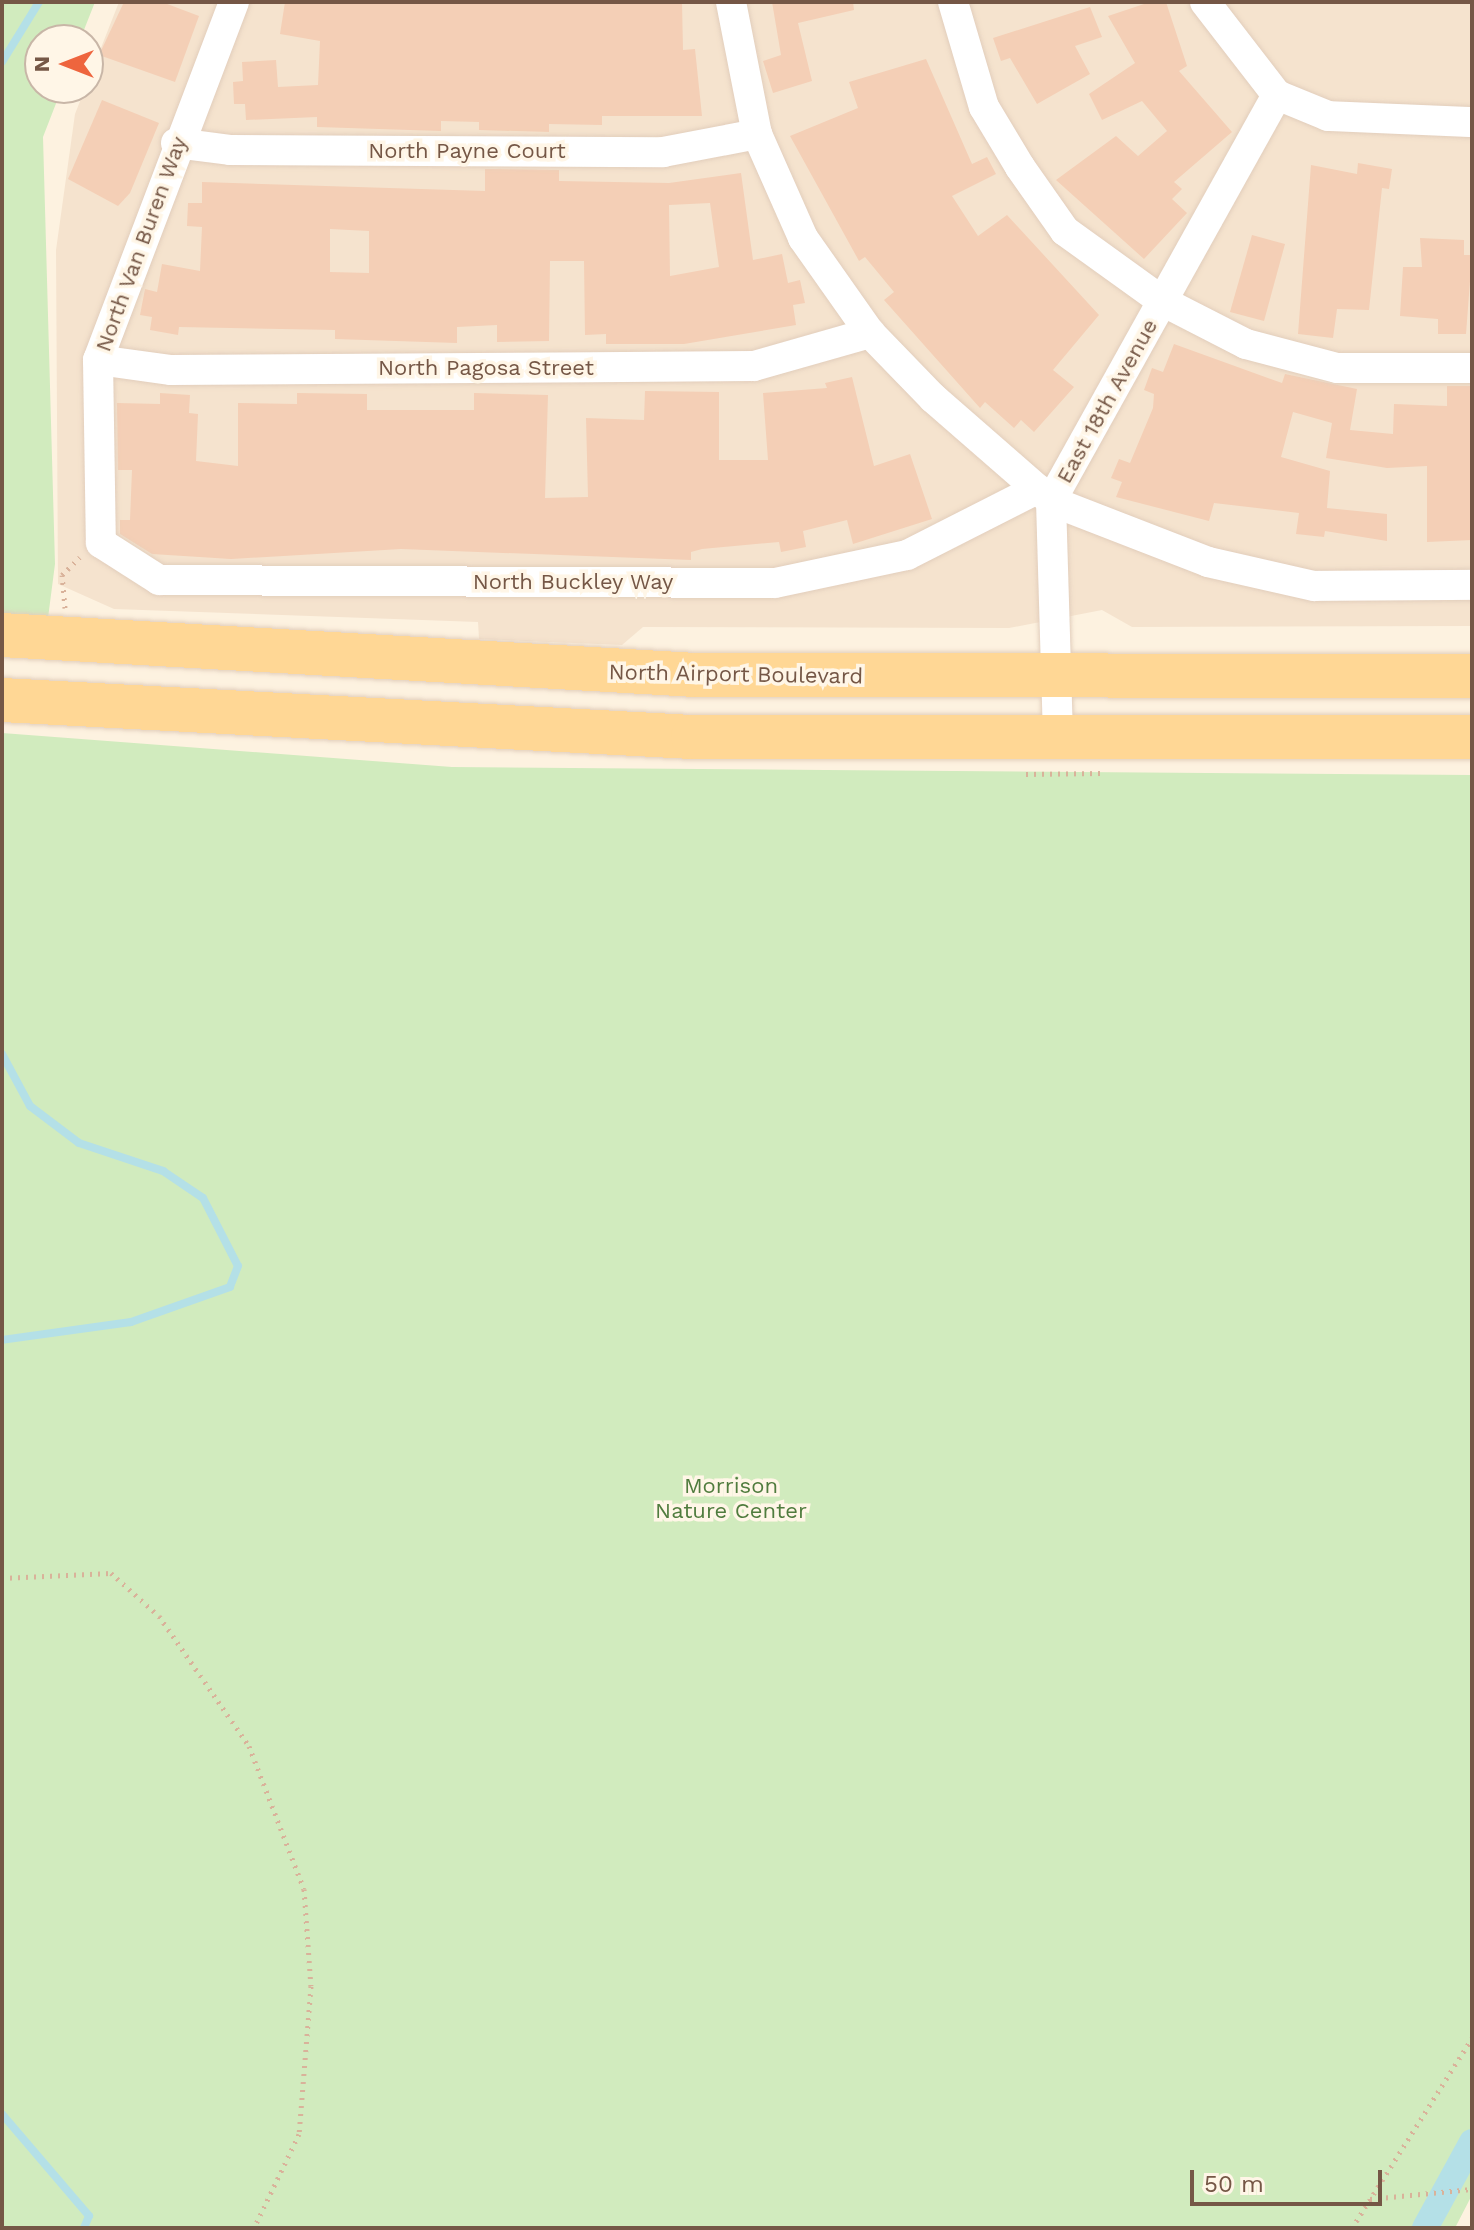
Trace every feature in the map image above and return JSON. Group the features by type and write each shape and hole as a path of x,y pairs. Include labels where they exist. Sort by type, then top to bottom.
{"main road":[{"name":"North Airport Boulevard","path":"7,635 680,674 1055,678 1472,676"},
{"path":"5,700 693,737 1472,737"}],"street":[{"name":"North Van Buren Way","path":"89,551 98,360 176,143 234,2"},
{"path":"731,2 757,134 803,238 870,333 1044,495 1208,562 1314,586 1472,585"},
{"path":"953,2 984,107 1020,167 1065,231 1162,301 1246,344 1337,368 1472,368"},
{"path":"1205,2 1277,95 1328,116 1472,122"},
{"name":"East 18th Avenue","path":"1058,737 1044,495 1162,301 1277,95"},
{"name":"North Payne Court","path":"176,143 230,150 663,152 757,134"},
{"name":"North Pagosa Street","path":"98,360 171,370 754,366 870,333"},
{"name":"North Buckley Way","path":"89,551 159,580 775,583 907,555 1044,495"}],"path":[{"path":"65,617 62,575 89,551"},
{"path":"2,1578 111,1573 159,1616 249,1746 304,1889 311,1986 299,2134 254,2228"},
{"path":"1352,2228 1472,2038"},
{"path":"1369,2199 1472,2189"}],"shaded area":[{"path":"119,2 1472,2 1472,626 1132,627 1102,610 1009,628 643,627 622,645 479,639 478,622 114,609 58,584 56,250 75,114 79,104 104,104 104,40"}],"green space":[{"path":"2,2 95,2 86,24 24,24 24,104 56,104 43,137 55,564 48,618 2,615"},
{"name":"Morrison Nature Center","path":"2,733 452,767 1472,775 1472,2195 1455,2228 2,2228"}],"building":[{"path":"124,2 162,2 199,16 175,82 104,57 104,44"},
{"path":"285,2 682,2 683,50 695,49 702,116 602,116 602,125 549,124 549,132 479,130 479,122 441,121 441,131 317,127 317,117 246,120 245,104 234,104 233,82 243,81 242,62 276,60 278,87 318,85 320,41 280,34"},
{"path":"772,2 853,2 854,10 798,23 812,81 773,93 763,61 781,55"},
{"path":"1150,2 1166,2 1187,66 1179,71 1232,132 1174,182 1182,189 1172,199 1187,213 1144,259 1056,180 1116,136 1138,156 1167,131 1142,101 1102,120 1089,94 1135,63 1108,16"},
{"path":"1090,7 1102,37 1075,46 1090,74 1037,104 1010,58 1001,61 993,38"},
{"path":"926,59 972,164 987,157 996,174 952,196 978,236 1007,215 1099,315 1053,370 1074,387 1034,432 1021,420 1014,428 985,402 980,408 884,300 894,292 865,257 859,261 790,136 858,108 849,82"},
{"path":"104,101 159,123 130,193 118,206 68,179"},
{"path":"1358,163 1392,169 1389,189 1382,188 1369,310 1337,309 1333,338 1298,334 1311,165 1357,174"},
{"path":"485,169 559,170 559,181 669,183 741,173 753,260 782,254 788,283 800,280 805,303 793,305 796,325 684,344 606,344 606,334 585,335 584,261 550,261 549,341 497,342 497,325 457,327 457,343 335,339 335,330 179,327 178,335 150,330 152,317 140,315 145,289 157,292 162,264 200,271 202,227 187,226 188,203 202,203 202,182 485,191","holes":["710,203 719,267 670,276 669,205","330,229 369,231 369,273 330,272"]},
{"path":"1252,235 1285,244 1264,321 1230,312"},
{"path":"1420,238 1464,240 1464,255 1472,255 1466,334 1438,334 1438,319 1400,316 1403,267 1422,267"},
{"path":"1174,344 1282,383 1285,374 1357,389 1350,430 1393,434 1394,404 1447,406 1447,386 1472,386 1472,540 1427,542 1427,466 1387,468 1326,458 1332,423 1293,412 1281,457 1330,471 1327,508 1387,514 1387,541 1325,531 1324,537 1296,534 1299,513 1214,503 1209,521 1116,497 1122,482 1111,478 1119,459 1130,463 1153,408 1154,394 1144,390 1152,368 1163,372"},
{"path":"852,377 874,466 910,454 932,519 853,544 847,520 803,531 806,547 781,552 779,542 702,549 691,552 691,560 401,549 231,559 152,554 120,534 120,520 130,520 132,470 118,470 117,403 160,404 160,393 190,395 189,413 198,414 196,461 238,466 238,403 297,404 297,393 367,394 367,410 474,410 474,393 548,395 545,498 588,497 586,418 644,420 645,391 719,392 719,460 768,460 763,393 827,388 825,383"}],"waterway":[{"path":"2,62 39,2"},
{"path":"2,1054 30,1106 79,1143 163,1171 203,1198 238,1266 230,1287 131,1322 2,1340"},
{"path":"2,2114 89,2216 84,2228"},
{"path":"1425,2228 1472,2142"}]}
